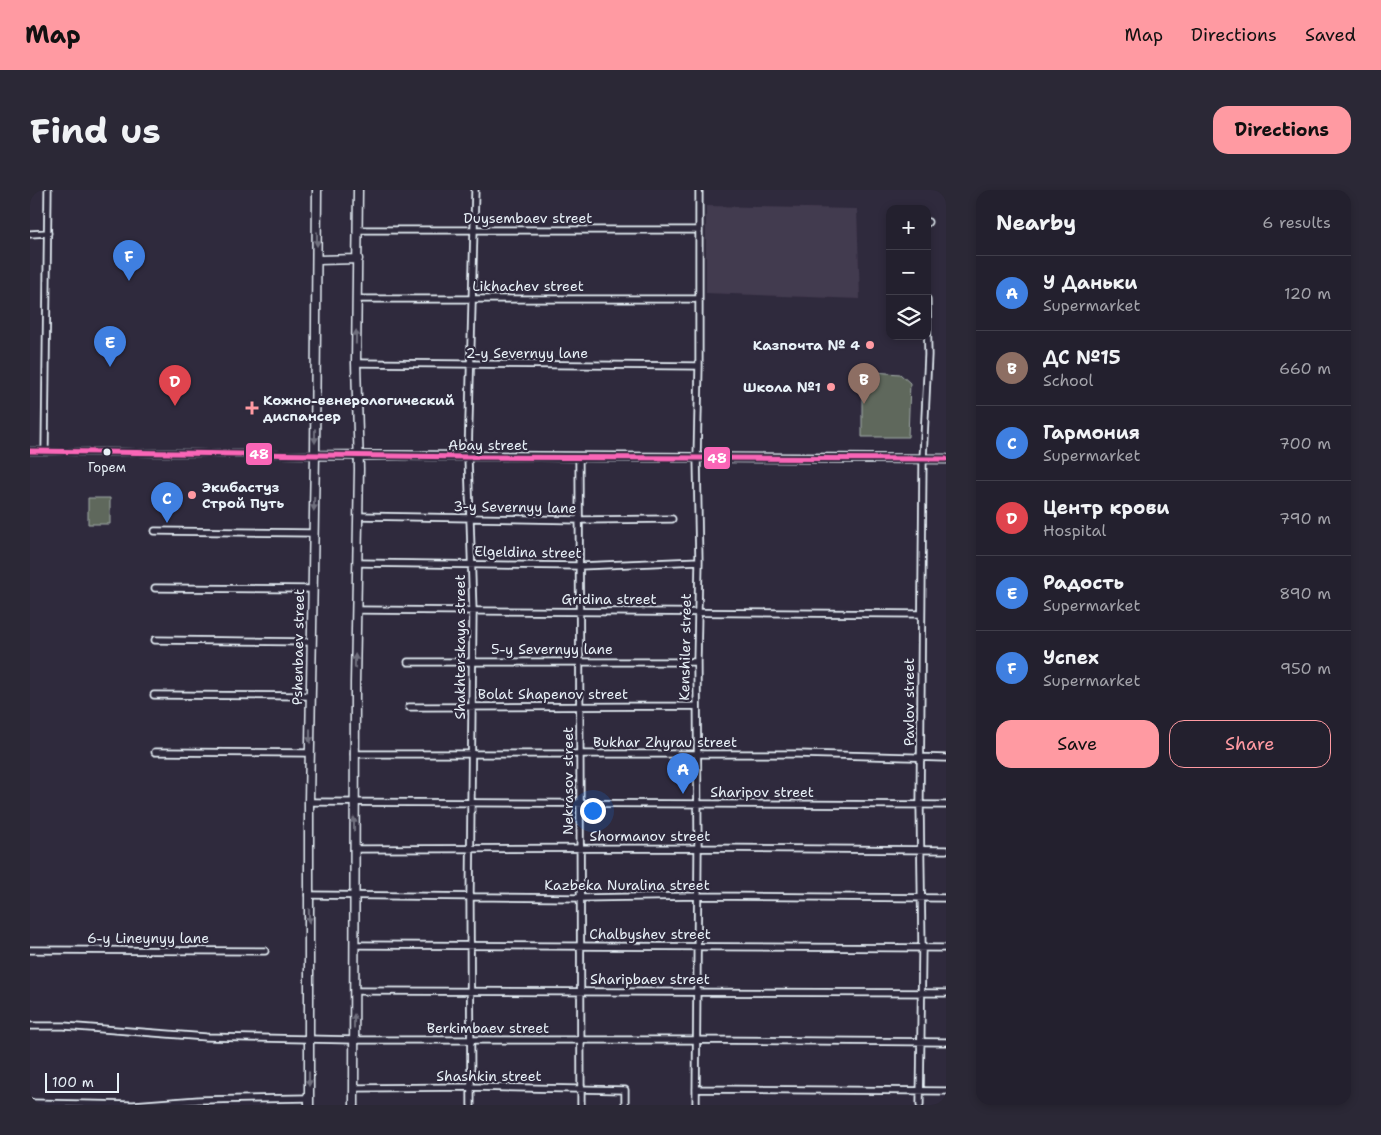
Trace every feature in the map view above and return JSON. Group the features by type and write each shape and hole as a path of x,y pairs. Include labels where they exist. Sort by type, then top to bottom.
{"street":[{"path":"45,451 48,190"},
{"name":"Pshenbaev street","path":"309,1102 308,895 317,190"},
{"path":"354,1105 354,754 359,456 356,363 358,190"},
{"name":"Shakhterskaya street","path":"471,1105 470,898 473,611 468,457 472,365 475,190"},
{"name":"Kenshiler street","path":"696,1105 699,190"},
{"name":"Duysembaev street","path":"358,230 699,230"},
{"path":"30,234 48,234"},
{"path":"317,260 358,259"},
{"name":"Likhachev street","path":"357,299 699,299"},
{"name":"Pavlov street","path":"920,1105 922,948 920,850 921,614 923,459 928,340"},
{"name":"2-y Severnyy lane","path":"356,363 699,366"},
{"name":"Abay street","path":"30,451 579,458 946,459"},
{"name":"Nekrasov street","path":"579,458 581,1105"},
{"name":"3-y Severnyy lane","path":"358,516 471,519 672,520"},
{"path":"155,531 313,533"},
{"name":"Elgeldina street","path":"358,563 580,566 699,561"},
{"path":"155,588 312,589"},
{"name":"Gridina street","path":"356,610 921,614"},
{"path":"155,640 312,642"},
{"name":"5-y Severnyy lane","path":"408,662 697,662"},
{"path":"154,695 310,696"},
{"name":"Bolat Shapenov street","path":"408,707 697,706"},
{"path":"155,752 310,754"},
{"name":"Bukhar Zhyrau street","path":"354,754 798,754 946,758"},
{"name":"Sharipov street","path":"309,802 946,805"},
{"name":"Shormanov street","path":"354,849 698,848 946,850"},
{"name":"Kazbeka Nuralina street","path":"308,895 470,898 698,896 946,898"},
{"name":"Chalbyshev street","path":"354,945 946,948"},
{"name":"6-y Lineynyy lane","path":"30,950 265,952"},
{"name":"Sharipbaev street","path":"354,991 946,993"},
{"name":"Berkimbaev street","path":"30,1026 64,1026 206,1037 309,1040 946,1042"},
{"name":"Shashkin street","path":"354,1088 625,1090 625,1105"},
{"path":"696,1089 946,1090"},
{"path":"30,1104 133,1105 199,1100 309,1102"}],"shaded area":[{"path":"706,206 857,209 860,299 706,293"}],"green space":[{"path":"862,371 900,374 910,383 908,437 862,437"},
{"path":"88,498 110,498 110,524 88,524"}],"transit line":[{"name":"48","path":"30,451 468,457 946,459"}],"place":[{"name":"Успех","path":"129,281"},
{"name":"Казпочта № 4","path":"870,345"},
{"name":"Радость","path":"110,367"},
{"name":"Школа №1","path":"831,387"},
{"name":"ДС №15","path":"864,404"},
{"name":"Центр крови","path":"175,406"},
{"name":"Кожно-венерологический диспансер","path":"252,408"},
{"name":"Горем","path":"107,452"},
{"name":"Экибастуз Строй Путь","path":"192,495"},
{"name":"Гармония","path":"167,523"},
{"name":"У Даньки","path":"683,794"}]}
